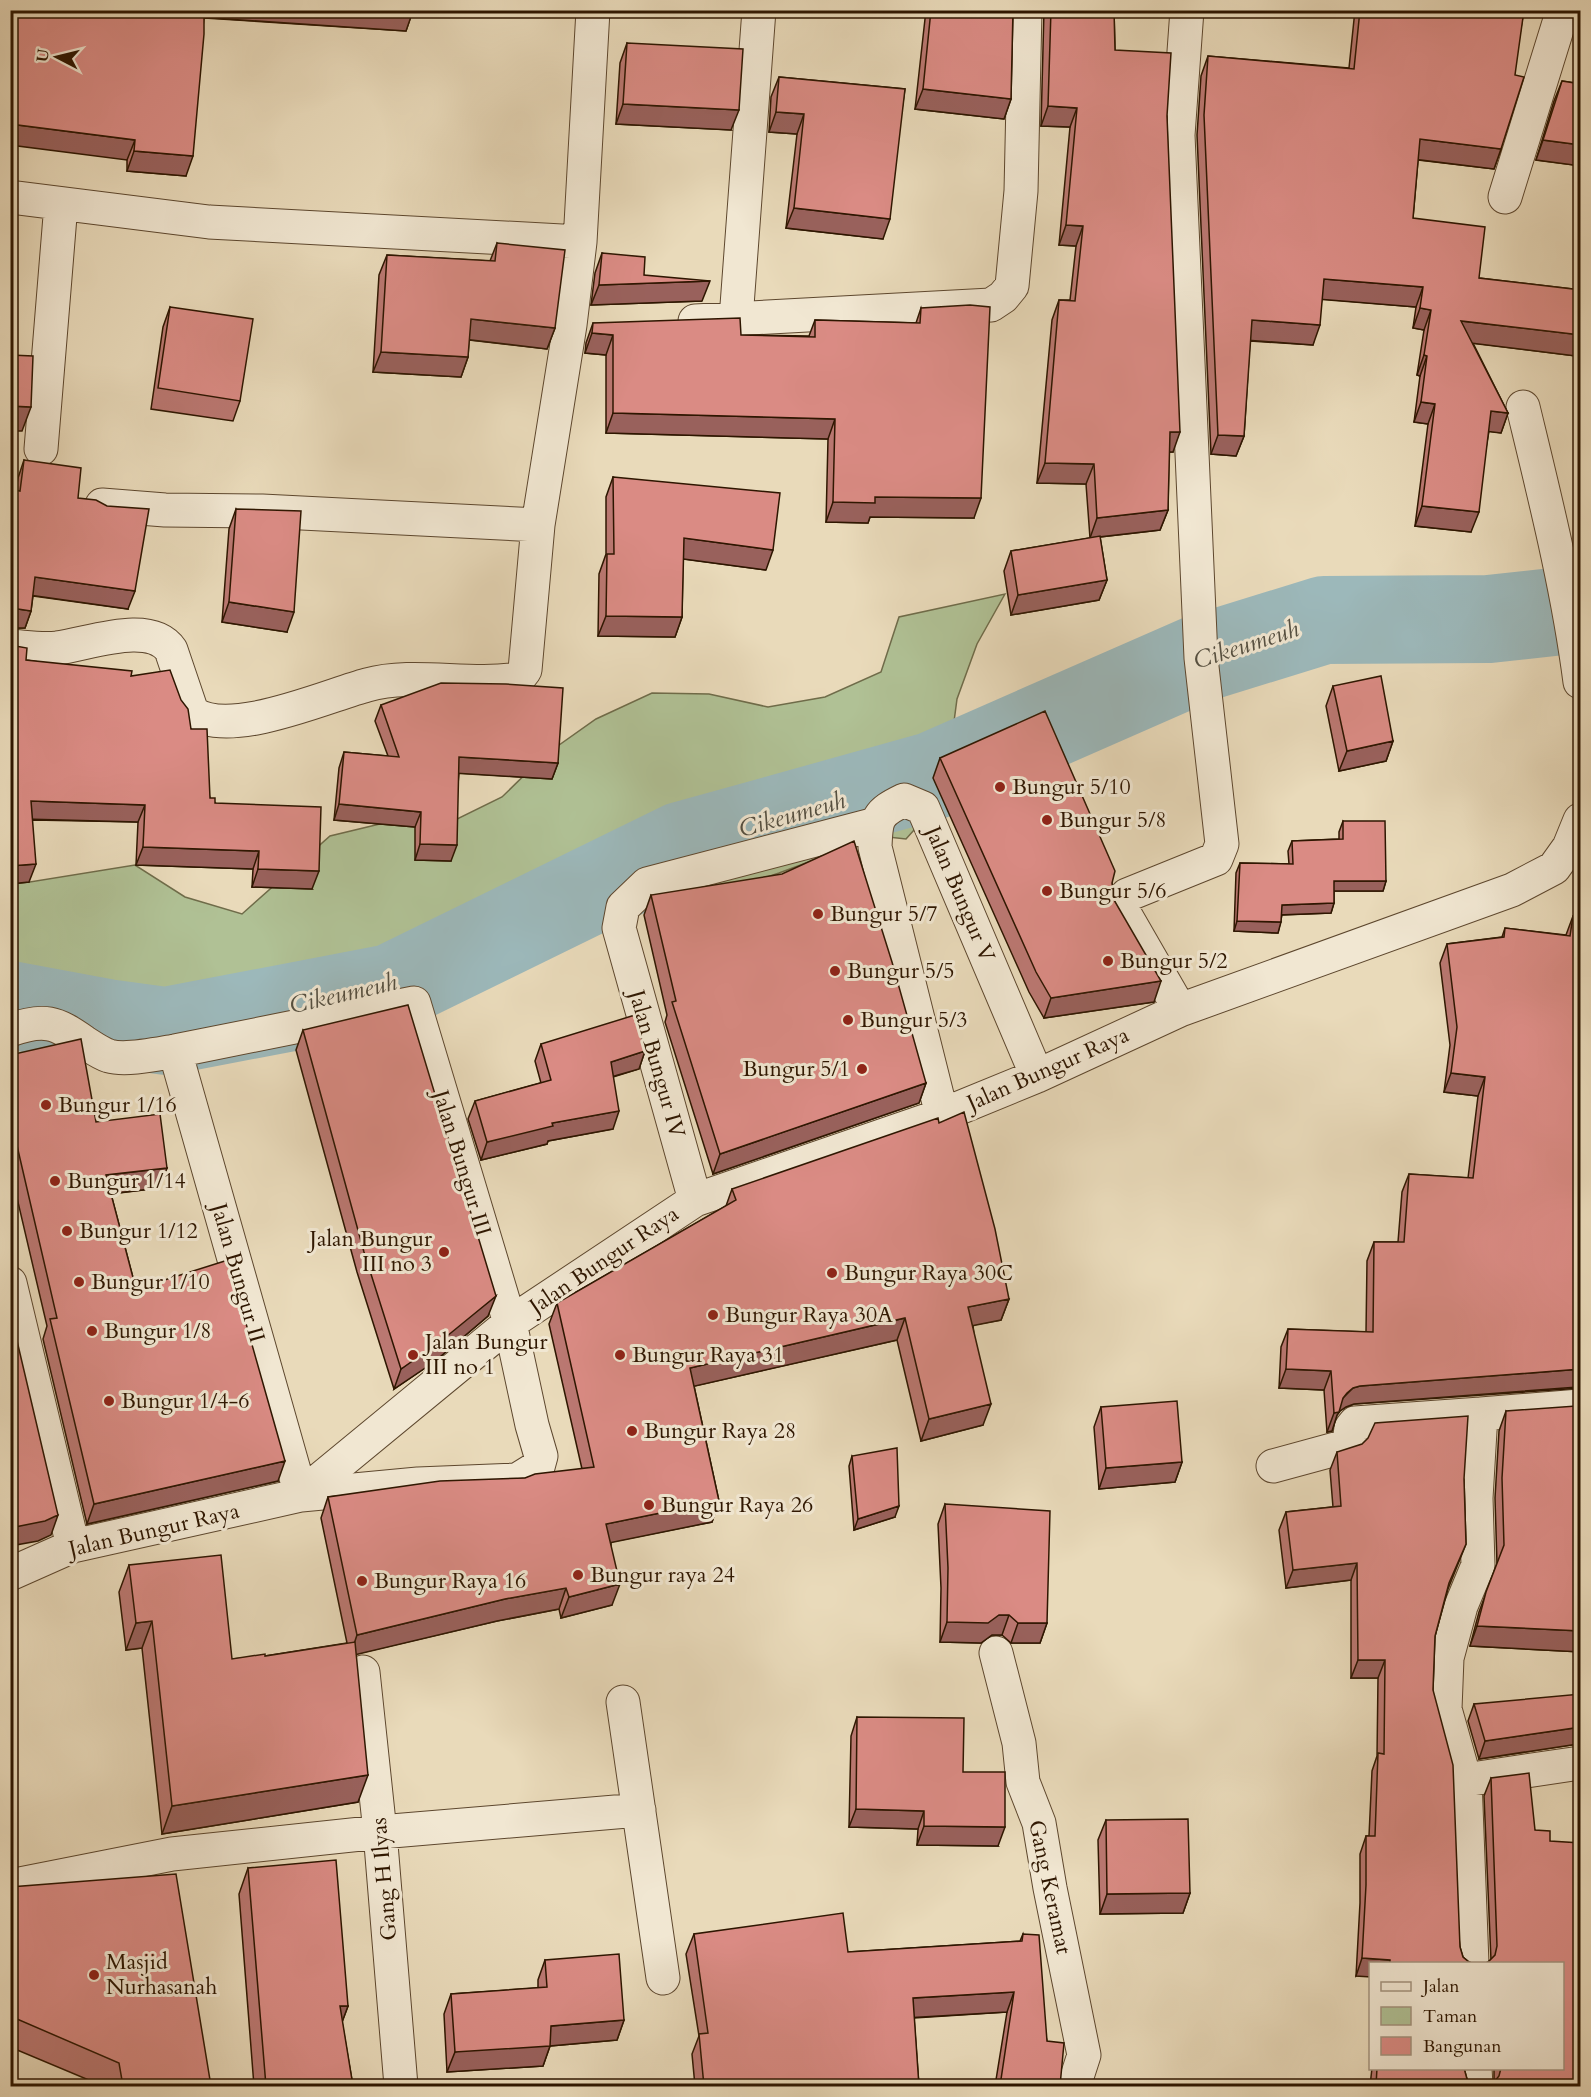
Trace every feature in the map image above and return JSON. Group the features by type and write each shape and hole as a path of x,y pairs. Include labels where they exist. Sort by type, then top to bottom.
{"street":[{"path":"10,646 55,648 110,636 156,638 166,642 171,650 192,712 199,718 212,721 274,715 370,684 400,680 498,682 518,679 525,669 537,525 582,325 580,242 593,10"},
{"path":"736,319 759,10"},
{"path":"665,322 991,305 1003,297 1012,285 1021,191 1025,10"},
{"path":"1180,1010 1123,911 1123,903 1127,895 1216,859 1222,844 1201,658 1178,135 1187,10"},
{"path":"1505,197 1563,10"},
{"path":"10,197 209,222 580,242"},
{"path":"41,449 61,204"},
{"path":"1523,407 1553,531 1581,682"},
{"path":"102,505 165,510 293,513 537,525"},
{"name":"Jalan Bungur V","path":"876,825 885,809 904,800 923,808 1037,1076"},
{"name":"Jalan Bungur Raya","path":"302,1495 510,1323 695,1200 942,1114 1037,1076 1180,1010 1512,890 1554,868 1569,847 1581,820"},
{"path":"876,825 875,847 942,1114"},
{"name":"Jalan Bungur IV","path":"695,1200 619,928 623,907 647,884 876,825"},
{"name":"Jalan Bungur III","path":"175,1051 414,1003 510,1323"},
{"path":"10,1029 32,1022 62,1026 92,1048 110,1057 175,1051"},
{"name":"Jalan Bungur II","path":"175,1051 302,1495"},
{"path":"10,1283 73,1546"},
{"name":"Jalan Bungur Raya","path":"10,1574 73,1546 302,1495 418,1484 517,1480 538,1467 541,1456 510,1323"},
{"path":"1273,1466 1343,1447 1349,1442 1351,1428 1355,1424 1581,1406"},
{"path":"1472,1962 1465,1780 1445,1709 1447,1658 1461,1606 1478,1565 1476,1498 1481,1414"},
{"name":"Gang Keramat","path":"996,1653 1019,1743 1023,1782 1039,1823 1084,2055 1074,2086"},
{"name":"Gang H Ilyas","path":"363,1672 380,1832 401,2086"},
{"path":"623,1702 663,1978"},
{"path":"1465,1780 1581,1763"},
{"path":"10,1886 172,1854 380,1832 639,1810"},
{"path":"1475,2070 1476,2086"}],"green space":[{"path":"1005,594 977,644 957,699 950,752 940,801 906,839 879,836 683,905 630,896 575,895 534,929 497,974 446,989 391,979 391,988 286,1019 129,1048 11,1023 10,871 18,869 30,882 135,865 185,897 242,914 330,836 388,822 445,825 502,797 545,755 596,719 652,693 709,694 768,707 825,697 881,672 899,617"}],"building":[{"path":"10,10 204,10 204,34 193,156 134,151 135,140 10,124"},
{"path":"931,10 1013,10 1011,99 923,89"},
{"path":"1051,10 1114,10 1115,50 1171,53 1167,116 1180,432 1170,432 1168,510 1097,518 1094,464 1045,463 1059,300 1075,301 1083,226 1066,225 1077,108 1048,106"},
{"path":"1360,10 1524,10 1515,75 1524,77 1501,149 1420,139 1413,218 1485,227 1479,278 1581,290 1581,335 1461,321 1508,413 1491,411 1479,512 1422,506 1435,404 1421,402 1427,356 1424,355 1431,310 1420,308 1423,287 1324,279 1320,325 1252,320 1244,436 1218,435 1204,115 1208,56 1354,69"},
{"path":"627,43 743,49 739,110 623,104"},
{"path":"779,77 905,89 890,219 794,208 804,114 776,112"},
{"path":"1562,81 1581,84 1581,145 1543,140"},
{"path":"497,243 565,250 555,328 471,319 468,357 381,352 387,255 495,261"},
{"path":"602,253 645,257 644,275 710,281 599,285"},
{"path":"970,305 990,307 981,498 875,497 875,503 833,502 835,419 613,413 613,335 592,333 593,323 740,318 741,335 815,337 815,320 920,323 921,308"},
{"path":"170,307 253,319 240,401 158,388"},
{"path":"10,355 33,356 31,407 10,406"},
{"path":"24,460 81,468 78,498 96,500 107,506 149,509 135,591 35,577 31,611 18,609 10,611 10,489 20,491"},
{"path":"613,477 780,493 773,550 684,538 682,617 606,616 607,554 614,554"},
{"path":"236,509 301,511 294,612 229,602"},
{"path":"1100,536 1107,580 1018,595 1011,551"},
{"path":"10,645 27,648 26,660 132,671 131,676 170,670 181,700 188,709 191,729 207,729 210,798 215,798 215,803 321,807 319,871 258,869 259,851 143,847 145,805 31,801 36,864 10,866"},
{"path":"1381,676 1393,741 1347,751 1333,686"},
{"path":"441,683 563,688 558,763 459,757 457,845 420,844 421,812 339,804 344,752 399,757 381,705"},
{"path":"1045,711 1115,871 1112,883 1114,900 1161,981 1051,998 1036,972 940,758"},
{"path":"1343,821 1385,821 1386,881 1334,881 1334,903 1282,905 1281,922 1237,921 1240,863 1293,864 1292,841 1343,839"},
{"path":"854,841 892,962 926,1083 720,1154 672,1002 676,1001 651,895 782,874"},
{"path":"1573,916 1581,917 1581,1369 1360,1386 1347,1393 1339,1412 1334,1413 1331,1371 1286,1369 1288,1329 1373,1332 1374,1242 1404,1242 1409,1174 1473,1178 1485,1077 1451,1073 1457,1027 1447,944 1504,937 1505,928 1570,936"},
{"path":"408,1005 496,1296 441,1341 401,1369 364,1252 303,1030"},
{"path":"635,1015 645,1051 611,1062 619,1111 552,1123 553,1126 487,1142 475,1101 551,1080 541,1044"},
{"path":"81,1039 96,1122 160,1114 167,1168 106,1175 136,1289 228,1260 285,1461 94,1504 50,1319 57,1318 10,1112 10,1055"},
{"path":"964,1112 995,1229 1009,1299 968,1307 991,1404 929,1419 905,1318 690,1368 719,1501 606,1524 620,1584 569,1597 566,1588 505,1599 357,1635 328,1497 440,1481 525,1478 535,1474 594,1467 557,1303 736,1200 732,1189 938,1118 939,1123"},
{"path":"14,1328 58,1515 45,1521 10,1528 10,1329"},
{"path":"1177,1401 1182,1462 1106,1468 1101,1407"},
{"path":"1576,1406 1581,1500 1581,1631 1477,1626 1486,1592 1504,1545 1502,1478 1506,1411"},
{"path":"1468,1416 1464,1479 1466,1544 1449,1583 1435,1636 1433,1690 1453,1765 1460,1947 1463,1957 1469,1962 1390,1962 1390,1960 1362,1958 1366,1836 1375,1836 1378,1753 1384,1754 1385,1660 1358,1660 1357,1563 1293,1570 1286,1512 1341,1506 1337,1452 1362,1444 1368,1438 1375,1423"},
{"path":"897,1448 899,1506 858,1519 852,1456"},
{"path":"945,1504 1050,1511 1047,1623 1018,1623 1009,1615 999,1615 988,1623 947,1622 948,1568"},
{"path":"221,1555 232,1659 355,1642 368,1775 172,1806 152,1621 136,1623 129,1565"},
{"path":"1581,1694 1581,1727 1485,1741 1474,1704"},
{"path":"857,1717 964,1718 963,1772 1005,1772 1005,1827 924,1826 924,1811 856,1809"},
{"path":"1529,1773 1535,1830 1550,1831 1550,1841 1581,1843 1581,2086 1484,2086 1493,2083 1500,2070 1564,2070 1564,1962 1488,1962 1495,1955 1497,1946 1491,1778"},
{"path":"1188,1819 1190,1893 1107,1894 1106,1820"},
{"path":"336,1860 348,2006 340,2006 353,2086 266,2086 248,1868"},
{"name":"Masjid Nurhasanah","path":"176,1874 211,2086 123,2086 119,2063 10,2016 10,1887"},
{"path":"843,1913 848,1952 1022,1941 1023,1934 1039,1935 1047,2041 1064,2043 1060,2086 1000,2086 1014,1992 913,1998 919,2086 704,2086 699,2034 708,2033 694,1934"},
{"path":"619,1954 624,2020 551,2026 550,2046 455,2052 451,1994 547,1987 545,1960"},
{"path":"1377,2070 1465,2070 1467,2079 1481,2086 1376,2086"}],"waterway":[{"name":"Cikeumeuh","path":"10,1005 107,1023 166,1031 391,988 681,846 932,776 1201,658 1324,620 1489,619 1580,609"}],"place":[{"name":"Bungur 5/10","path":"1000,787"},
{"name":"Bungur 5/8","path":"1047,820"},
{"name":"Bungur 5/6","path":"1047,891"},
{"name":"Bungur 5/7","path":"818,914"},
{"name":"Bungur 5/2","path":"1108,961"},
{"name":"Bungur 5/5","path":"835,971"},
{"name":"Bungur 5/3","path":"848,1020"},
{"name":"Bungur 5/1","path":"862,1069"},
{"name":"Bungur 1/16","path":"46,1105"},
{"name":"Bungur 1/14","path":"55,1181"},
{"name":"Bungur 1/12","path":"67,1231"},
{"name":"Jalan Bungur III no 3","path":"444,1252"},
{"name":"Bungur Raya 30C","path":"832,1273"},
{"name":"Bungur 1/10","path":"79,1282"},
{"name":"Bungur Raya 30A","path":"713,1315"},
{"name":"Bungur 1/8","path":"92,1331"},
{"name":"Jalan Bungur III no 1","path":"413,1355"},
{"name":"Bungur Raya 31","path":"620,1355"},
{"name":"Bungur 1/4-6","path":"109,1401"},
{"name":"Bungur Raya 28","path":"632,1431"},
{"name":"Bungur Raya 26","path":"649,1505"},
{"name":"Bungur raya 24","path":"578,1575"},
{"name":"Bungur Raya 16","path":"362,1581"},
{"name":"Masjid Nurhasanah","path":"94,1975"}]}
